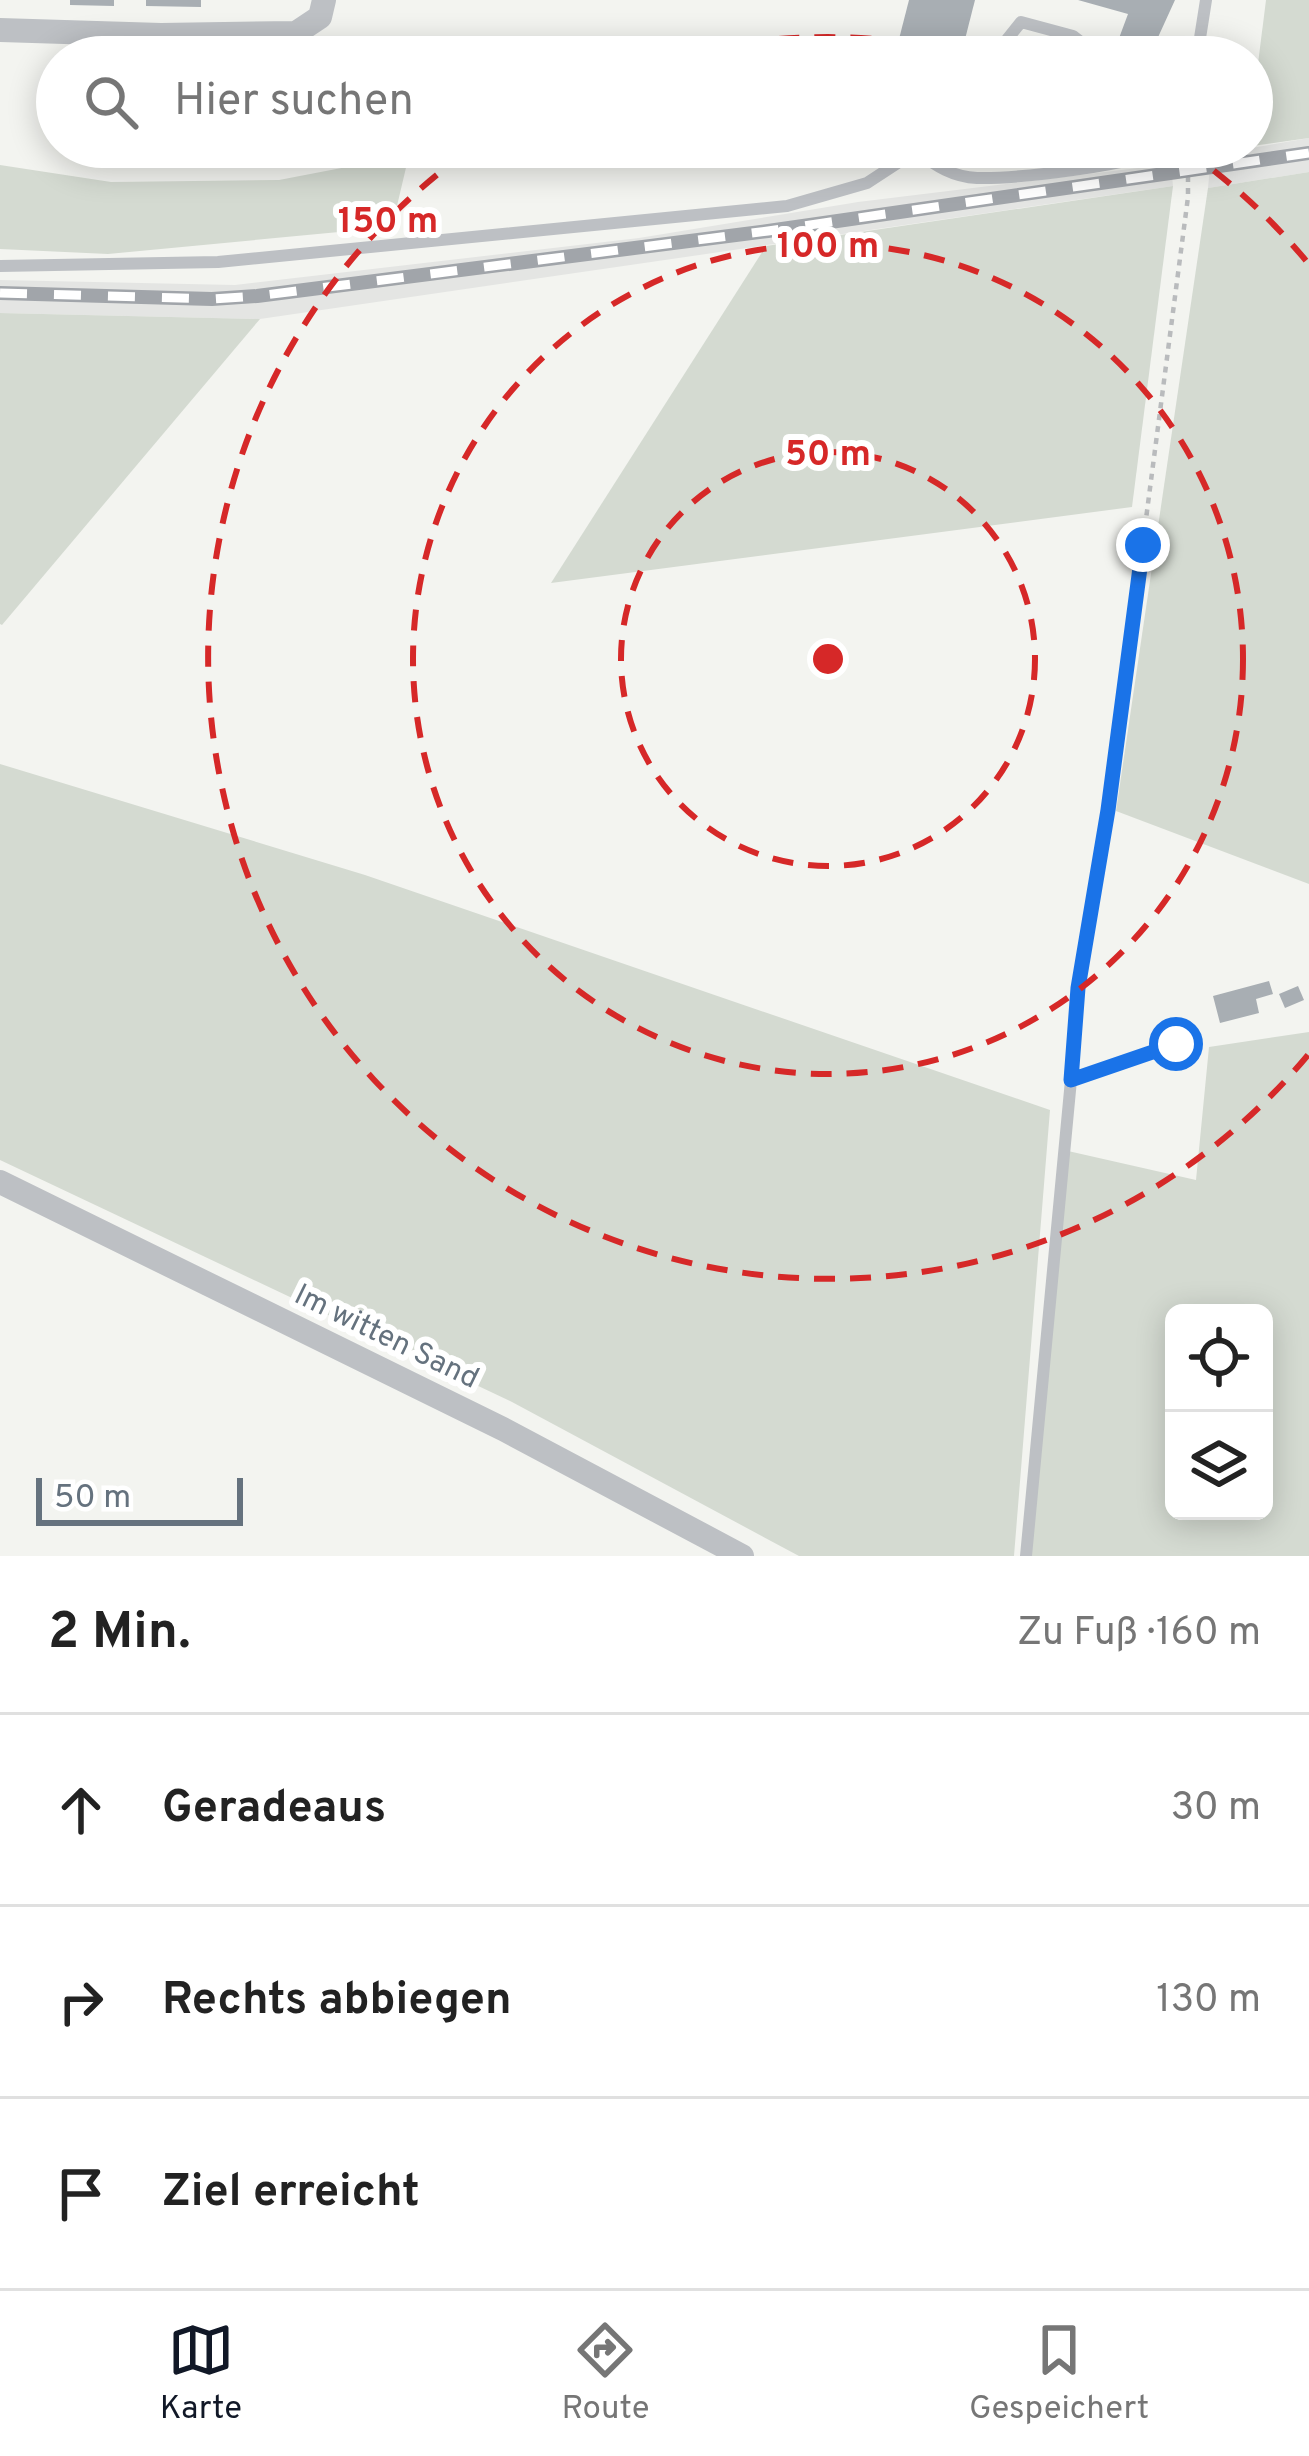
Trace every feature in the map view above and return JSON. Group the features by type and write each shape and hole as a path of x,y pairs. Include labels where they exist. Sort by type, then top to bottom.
{"street":[{"path":"0,30 296,33 320,17 324,0"},
{"name":"Im witten Sand","path":"0,1182 503,1429 742,1556"}],"lane":[{"path":"1200,36 1206,0"},
{"path":"1010,36 1021,22 1074,36"},
{"path":"0,266 218,262 787,206 867,183 891,168"},
{"path":"941,168 976,178 1074,168"},
{"path":"1027,1556 1071,1080 1176,1044"}],"path":[{"path":"1071,1080 1073,1030 1108,810 1188,197 1187,168"}],"shaded area":[{"path":"1266,0 1309,0 1309,138 1273,143 1273,36 1261,36"},
{"path":"1309,138 1309,172 1208,188 1210,168 1273,168 1273,144"},
{"path":"0,165 111,182 279,180 341,168 406,168 392,227 108,254 0,249"},
{"path":"1138,168 1171,168 1173,186 260,319 0,313 0,280 235,285 639,238 858,202"},
{"path":"1309,172 1309,884 1116,811 1208,188"},
{"path":"1173,186 1132,507 551,583 766,246"},
{"path":"0,313 260,319 2,625 0,624"},
{"path":"0,764 365,875 1050,1110 1014,1556 799,1556 512,1402 0,1160"},
{"path":"1309,1032 1309,1556 1031,1556 1068,1151 1196,1180 1209,1047"}],"building":[{"path":"70,0 114,0 114,6 70,5"},
{"path":"146,0 201,0 201,7 146,6"},
{"path":"909,0 975,0 966,36 900,36"},
{"path":"1078,0 1175,0 1159,36 1120,36 1128,14"},
{"path":"1269,981 1273,994 1256,999 1259,1013 1220,1023 1213,996"},
{"path":"1298,986 1304,1000 1285,1008 1279,994"}],"railway":[{"path":"1273,158 1309,153"},
{"path":"0,293 257,296 768,231 1205,168"}],"route":[{"path":"1143,545 1108,810 1078,988 1071,1080 1176,1044"}]}
